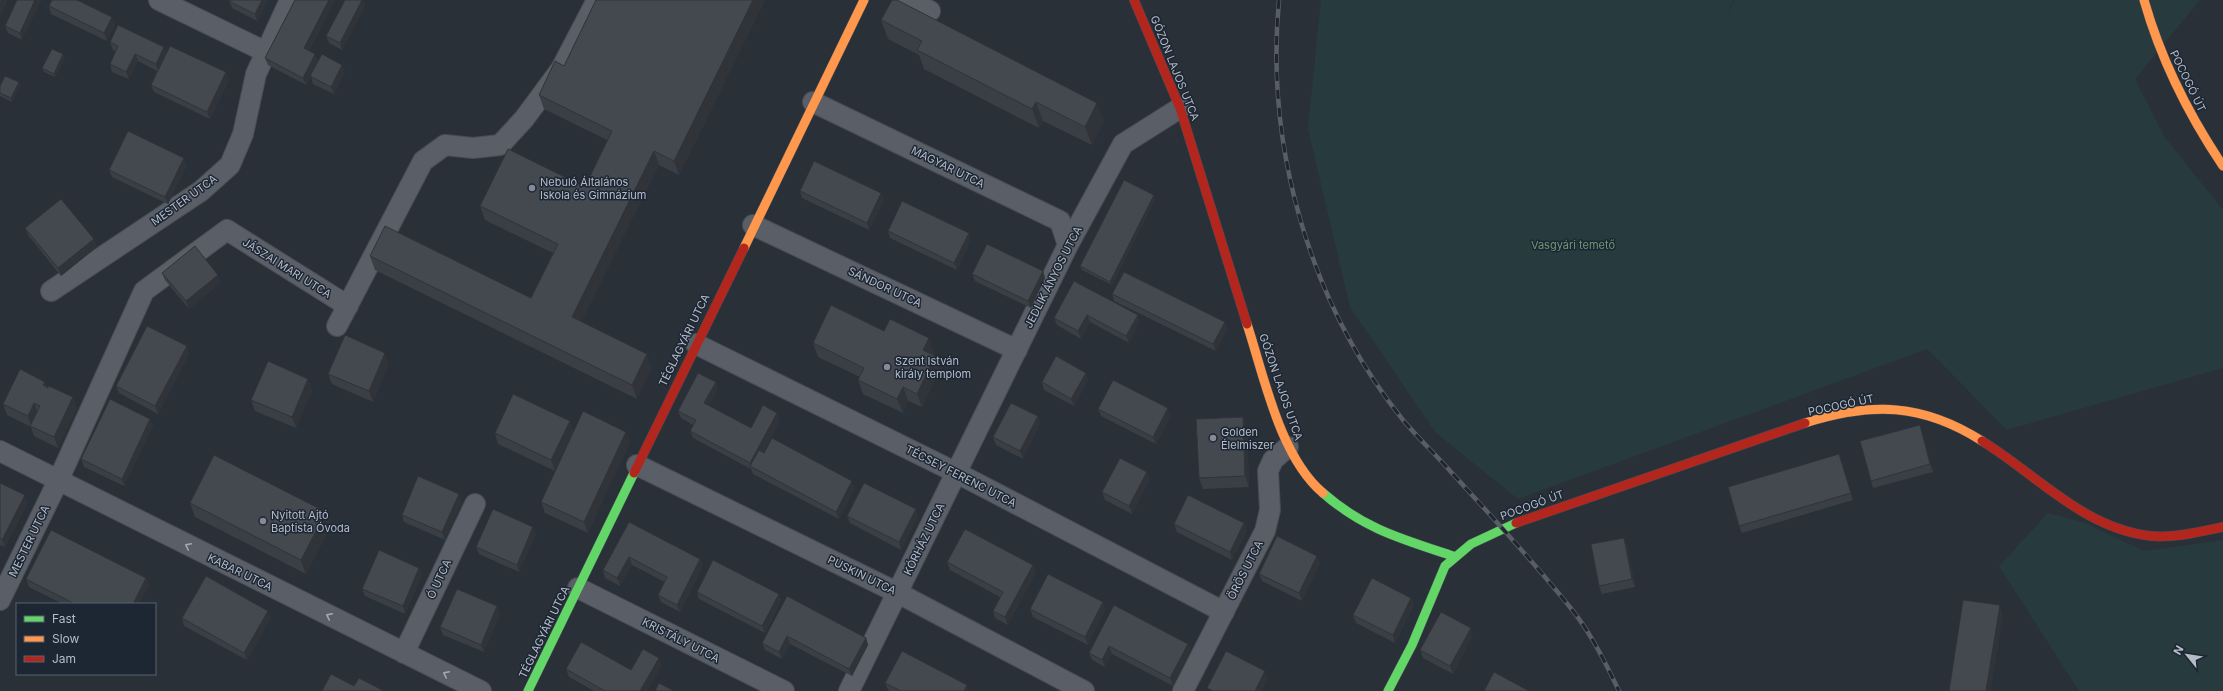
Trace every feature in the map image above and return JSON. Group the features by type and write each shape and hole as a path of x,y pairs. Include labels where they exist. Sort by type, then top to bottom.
{"street":[{"path":"158,0 266,52"},
{"name":"MESTER UTCA","path":"51,291 201,191 230,165 243,134 256,74 290,0"},
{"path":"337,326 423,161 445,145 473,148 500,145 524,118 561,69 597,0"},
{"name":"TÉGLAGYÁRI UTCA","path":"528,691 753,225 864,0"},
{"path":"907,0 930,11"},
{"name":"GÓZON LAJOS UTCA","path":"1134,0 1180,108 1268,390 1288,447 1313,485 1342,510 1381,532 1453,556"},
{"name":"POCOGÓ ÚT","path":"2144,0 2158,46 2170,76 2200,133 2223,166"},
{"name":"MAGYAR UTCA","path":"813,102 1060,221 1068,246"},
{"name":"JEDLIK ÁNYOS UTCA","path":"957,473 1068,246 1123,144 1180,108"},
{"name":"SÁNDOR UTCA","path":"753,225 1017,350"},
{"name":"MESTER UTCA","path":"0,600 58,482 144,291 227,230"},
{"name":"JÁSZAI MARI UTCA","path":"227,230 348,306"},
{"name":"TÉCSEY FERENC UTCA","path":"696,344 957,473 1224,612"},
{"name":"POCOGÓ ÚT","path":"1453,556 1475,540 1502,528 1610,490 1792,428 1857,411 1883,408 1910,410 1938,416 1960,427 2029,472 2066,503 2114,528 2141,536 2163,538 2188,536 2223,527"},
{"name":"ÖRÖS UTCA","path":"1183,691 1265,531 1270,510 1268,471 1272,460 1288,447"},
{"name":"KABAR UTCA","path":"0,451 58,482 480,691"},
{"name":"PUSKIN UTCA","path":"637,465 898,593 1084,691"},
{"name":"KÓRHÁZ UTCA","path":"849,691 957,473"},
{"name":"Ó UTCA","path":"404,653 475,504"},
{"path":"1388,691 1412,645 1436,584 1445,566 1453,556"},
{"name":"KRISTÁLY UTCA","path":"578,588 784,691"}],"green space":[{"name":"Vasgyári temető","path":"1321,0 1734,0 1721,28 1735,0 2200,0 2135,79 2164,136 2223,210 2223,368 2007,430 1927,349 1518,499 1436,433 1350,307 1308,129"},
{"path":"2048,513 2085,523 2144,551 2223,540 2223,691 2079,691 1999,566"}],"building":[{"path":"17,0 35,0 20,33 5,26"},
{"path":"52,0 77,0 112,17 104,33 49,6"},
{"path":"229,0 262,0 255,14"},
{"path":"295,0 329,0 304,48 315,54 303,78 265,58"},
{"path":"345,0 362,0 340,43 326,36"},
{"name":"Nebuló Általános Iskola és Gimnázium","path":"596,0 753,0 674,161 654,151 572,317 647,354 632,385 370,256 385,226 531,298 558,244 480,206 508,149 585,187 612,131 539,95 555,61 564,66"},
{"path":"892,0 897,0 1097,103 1085,127 1036,102 1032,109 917,50 922,41 881,20"},
{"path":"118,25 164,47 156,64 135,54 126,72 110,64 118,46 110,42"},
{"path":"170,46 226,72 207,112 151,85"},
{"path":"52,49 63,54 54,74 42,68"},
{"path":"322,54 342,65 331,87 310,76"},
{"path":"5,76 19,82 11,98 0,93 0,86"},
{"path":"128,131 184,158 165,197 109,170"},
{"path":"814,161 881,193 867,223 800,191"},
{"path":"1124,180 1154,195 1110,282 1080,266"},
{"path":"61,199 94,239 58,268 25,228"},
{"path":"902,201 969,233 954,263 888,231"},
{"path":"987,244 1043,271 1028,301 972,274"},
{"path":"195,246 218,275 186,301 162,273"},
{"path":"1124,272 1225,322 1213,344 1112,294"},
{"path":"1074,281 1138,315 1126,336 1087,315 1078,331 1054,318"},
{"name":"Szent István király templom","path":"831,305 884,331 890,319 929,338 923,350 935,356 917,394 903,387 897,399 858,380 864,368 813,343"},
{"path":"147,326 187,346 155,406 116,386"},
{"path":"345,335 385,353 369,391 328,374"},
{"path":"1056,356 1086,373 1071,399 1042,382"},
{"path":"268,361 308,379 292,417 251,400"},
{"path":"20,369 45,382 43,385 48,388 49,386 73,397 54,437 30,426 40,406 34,403 28,416 3,404"},
{"path":"698,373 716,382 704,403 751,428 763,405 777,413 750,463 690,431 696,420 678,411"},
{"path":"1113,380 1168,408 1153,437 1098,409"},
{"path":"513,394 570,421 551,460 495,433"},
{"path":"110,399 150,419 122,479 81,459"},
{"path":"1011,403 1038,416 1020,451 993,437"},
{"path":"583,411 626,432 584,522 541,502"},
{"path":"1243,417 1245,476 1199,478 1196,419"},
{"path":"1920,425 1930,464 1871,481 1860,441"},
{"path":"772,438 852,481 836,512 750,466 759,450 764,453"},
{"path":"1839,454 1851,493 1739,526 1728,487"},
{"name":"Nyitott Ajtó Baptista Óvoda","path":"214,455 326,512 301,560 190,503"},
{"path":"1120,458 1147,472 1129,506 1102,492"},
{"path":"418,476 459,494 442,532 402,515"},
{"path":"0,483 25,495 2,540 0,538"},
{"path":"864,483 916,509 899,542 847,516"},
{"path":"1188,495 1244,523 1230,552 1174,524"},
{"path":"493,509 533,527 517,565 476,547"},
{"path":"629,522 700,559 677,605 658,595 667,577 629,557 617,578 603,570"},
{"path":"965,529 1033,565 1005,617 993,611 1003,592 947,562"},
{"path":"51,530 146,578 134,603 73,603 26,579"},
{"path":"1277,536 1317,556 1299,593 1259,574"},
{"path":"1624,538 1632,579 1599,586 1591,544"},
{"path":"379,550 419,568 403,606 362,589"},
{"path":"713,560 779,594 762,626 697,592"},
{"path":"1048,574 1103,602 1085,637 1030,609"},
{"path":"206,576 268,611 244,653 182,618"},
{"path":"1372,578 1411,598 1393,635 1353,615"},
{"path":"457,589 497,606 481,645 440,627"},
{"path":"787,596 866,638 849,669 787,636 779,652 762,643"},
{"path":"1963,600 2000,605 1986,691 1949,691"},
{"path":"1114,605 1188,644 1170,678 1109,646 1102,660 1089,653"},
{"path":"1441,612 1471,628 1450,666 1420,650"},
{"path":"581,642 631,670 643,649 659,658 640,691 605,691 566,669"},
{"path":"902,651 967,685 964,691 901,691 885,683"},
{"path":"1226,651 1265,671 1255,691 1213,691 1207,688"},
{"path":"1494,672 1529,691 1484,691"},
{"path":"331,674 354,686 359,678 384,691 322,691"},
{"path":"659,683 674,691 655,691"}],"railway":[{"path":"1279,0 1276,55 1279,111 1288,167 1301,222 1319,275 1342,326 1370,375 1403,420 1514,541 1580,620 1604,660 1619,691"}],"traffic: fast":[{"path":"528,691 634,473"},
{"path":"1323,493 1353,516 1384,532 1453,556"},
{"path":"1388,691 1412,645 1445,566 1471,544 1516,523"}],"traffic: slow":[{"path":"744,248 864,0"},
{"path":"2144,0 2167,65 2198,127 2223,166"},
{"path":"1247,324 1267,391 1285,437 1295,459 1308,478 1323,493"},
{"path":"1805,423 1829,416 1852,412 1875,409 1896,410 1917,413 1938,419 1960,428 1982,441"}],"traffic: jam":[{"path":"1134,0 1180,108 1247,324"},
{"path":"634,473 744,248"},
{"path":"1516,523 1805,423"},
{"path":"1982,441 2082,512 2104,523 2127,531 2151,536 2187,534 2223,527"}],"place":[{"name":"Nebuló Általános Iskola és Gimnázium","path":"532,188"},
{"name":"Szent István király templom","path":"887,367"},
{"name":"Golden Élelmiszer","path":"1213,438"},
{"name":"Nyitott Ajtó Baptista Óvoda","path":"263,521"}]}
